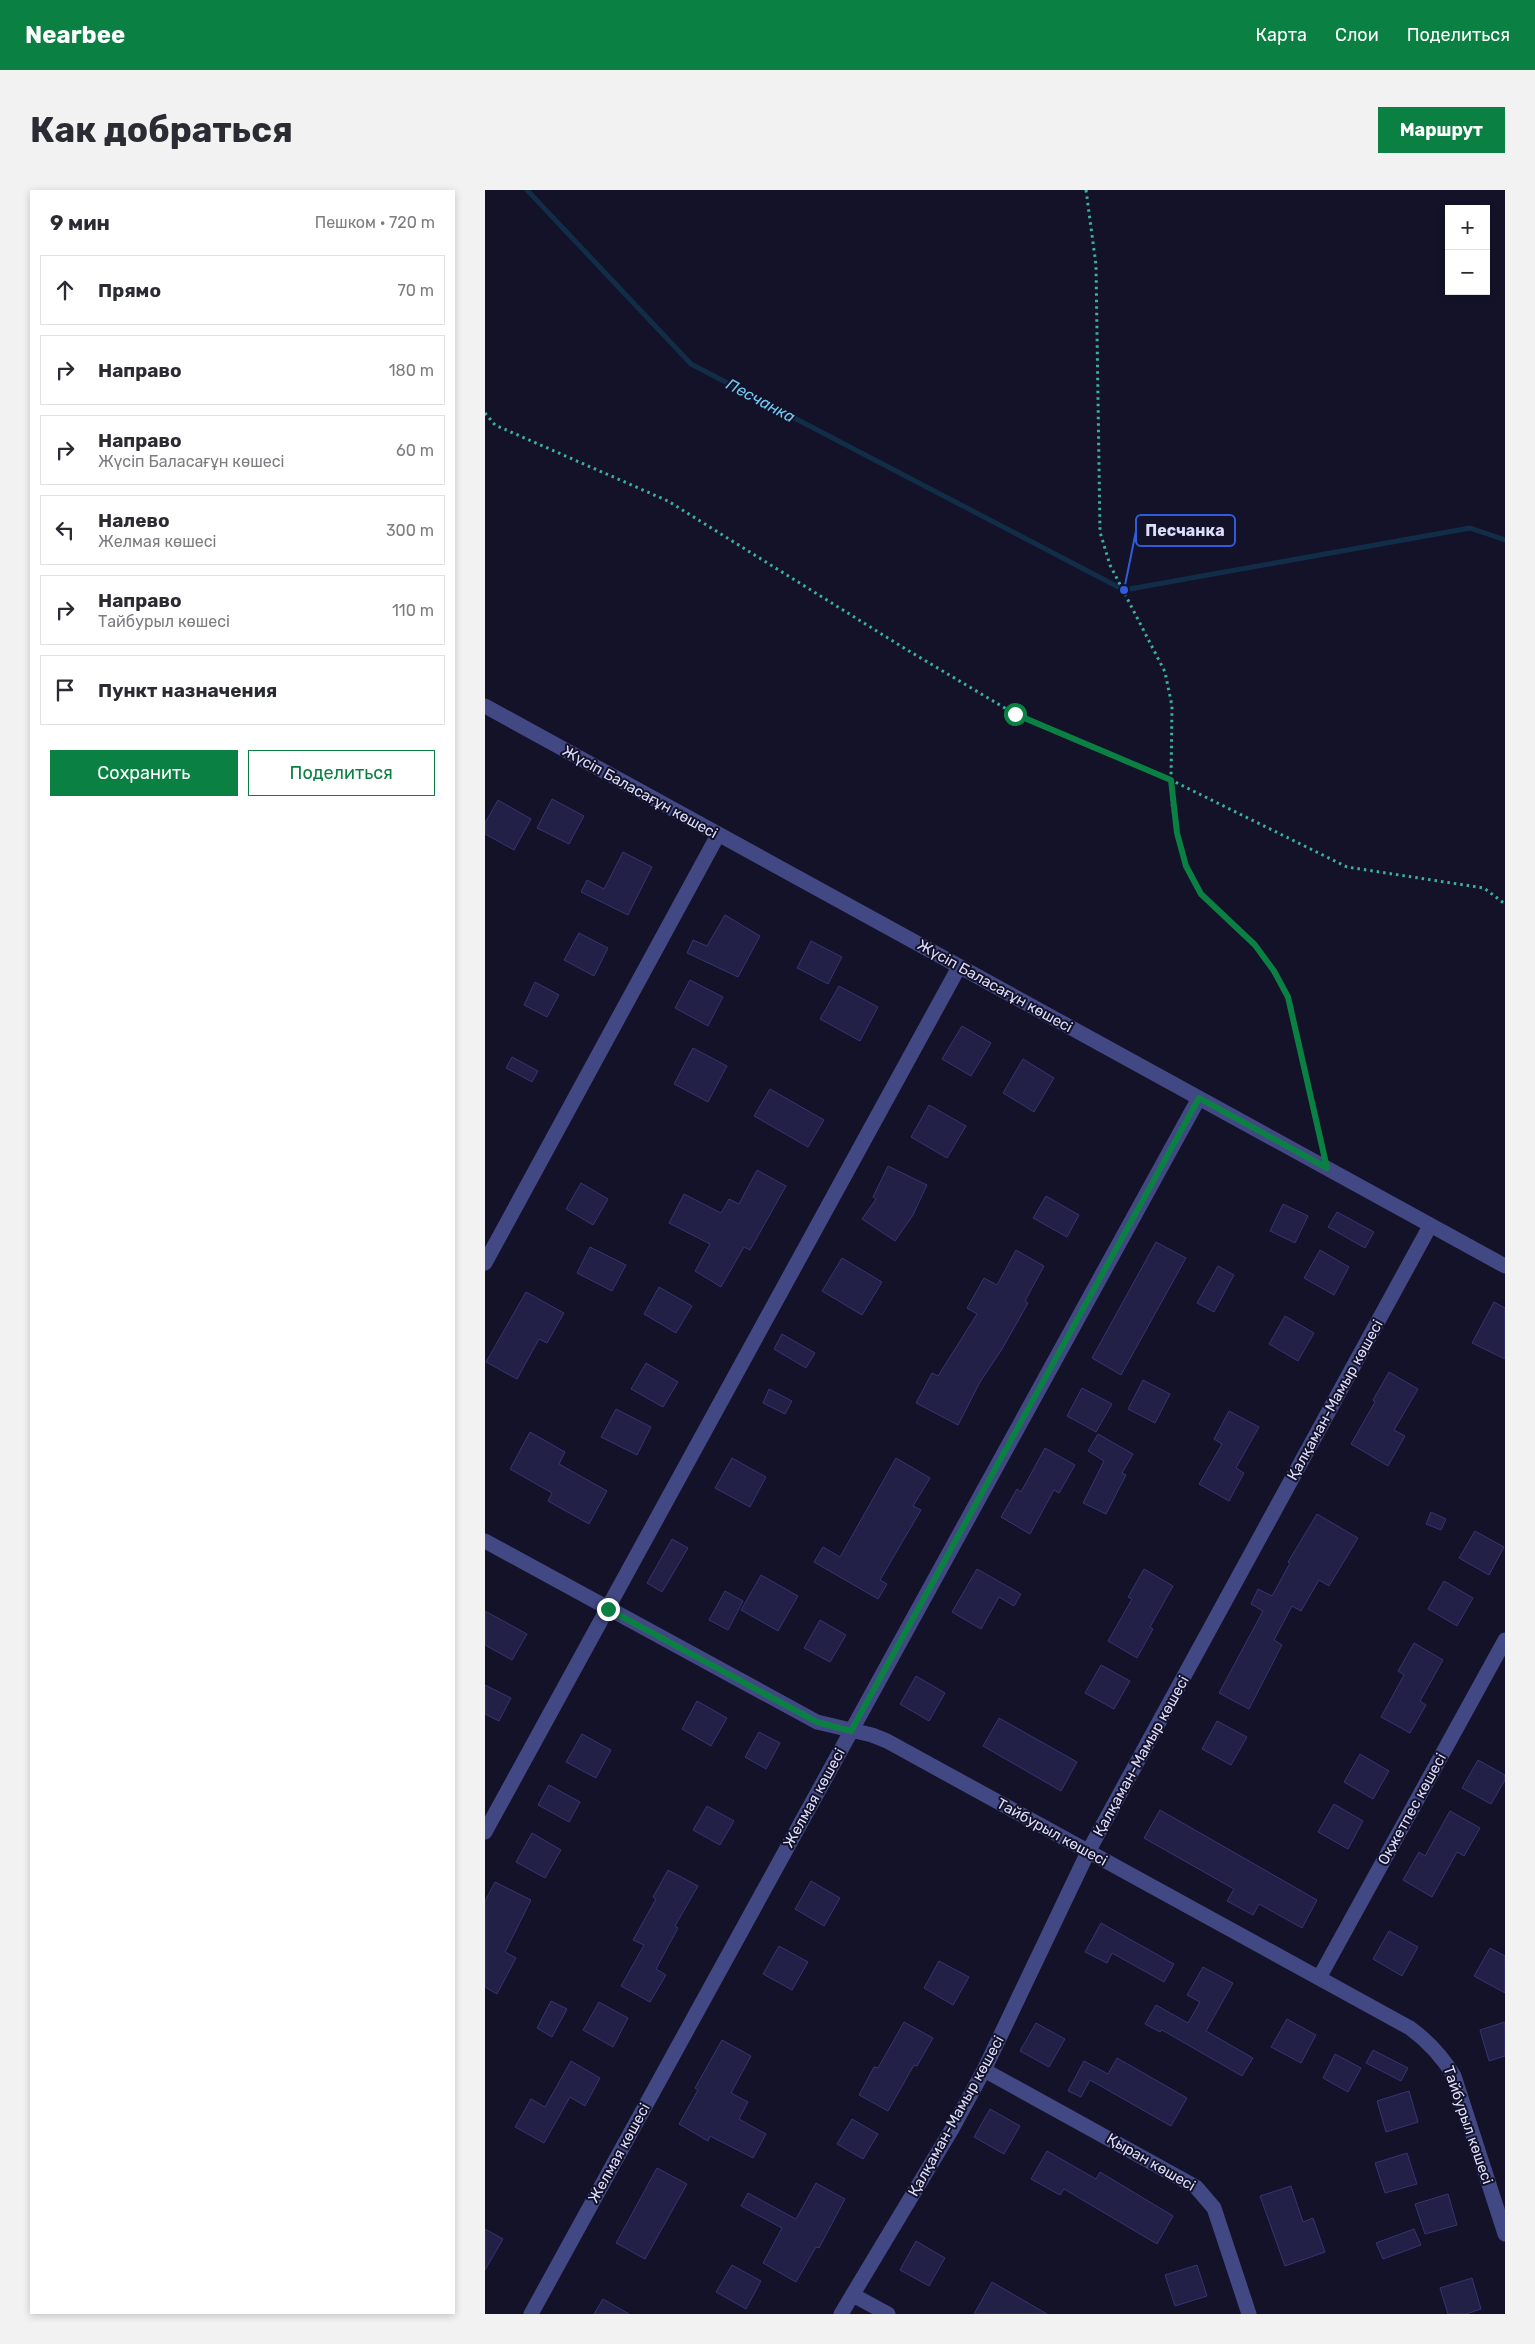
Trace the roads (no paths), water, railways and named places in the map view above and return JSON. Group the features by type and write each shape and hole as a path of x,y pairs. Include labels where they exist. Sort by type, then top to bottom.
{"street":[{"name":"Жүсіп Баласағұн көшесі","path":"486,708 1505,1266"},
{"path":"485,1263 718,835"},
{"path":"485,1832 959,967"},
{"name":"Желмая көшесі","path":"531,2314 1199,1098"},
{"name":"Қалқаман-Мамыр көшесі","path":"841,2314 952,2129 984,2070 1088,1852 1431,1226"},
{"name":"Тайбурыл көшесі","path":"485,1541 817,1722 872,1735 887,1741 1410,2028 1427,2040 1443,2057 1454,2076 1505,2234"},
{"name":"Оқжетпес көшесі","path":"1319,1978 1505,1640"},
{"name":"Қыран көшесі","path":"984,2070 1196,2186 1213,2208 1249,2314"},
{"path":"853,2295 889,2314"}],"waterway":[{"name":"Песчанка","path":"527,190 691,364 1124,590 1470,528 1505,540"}],"place":[{"name":"Песчанка","path":"1124,590"}]}
